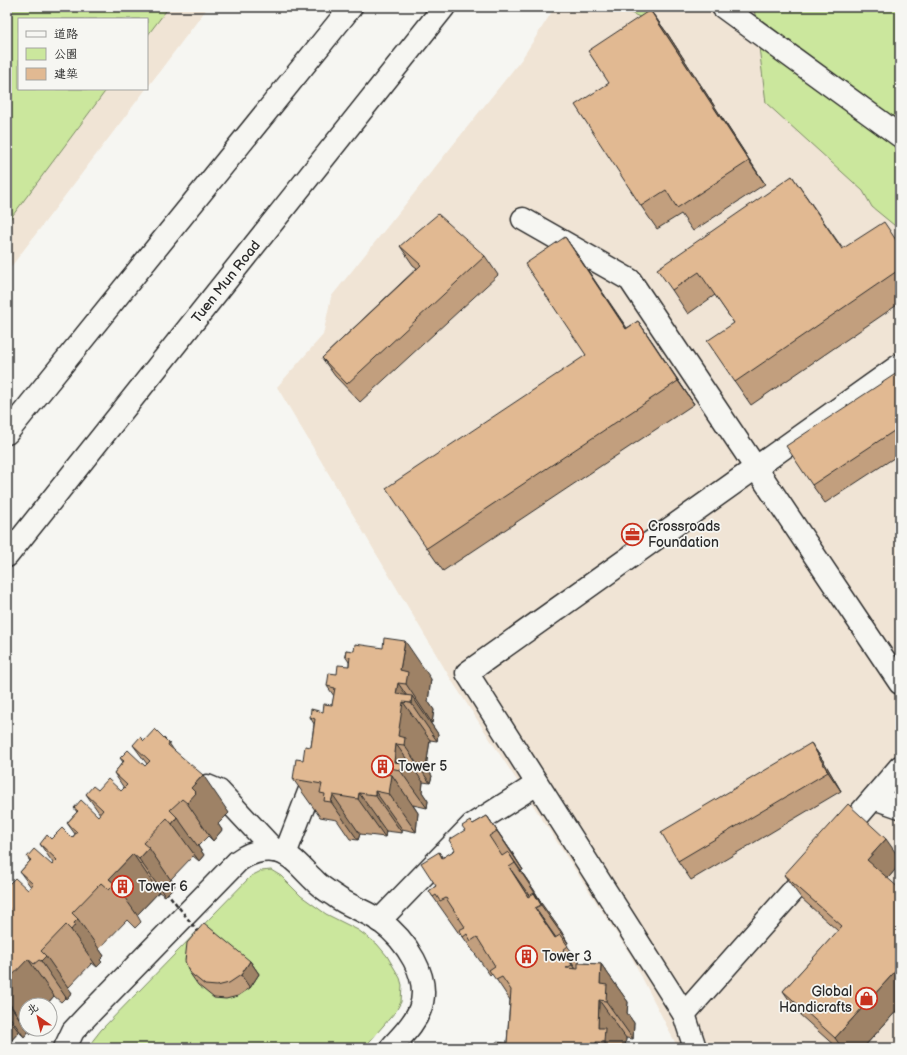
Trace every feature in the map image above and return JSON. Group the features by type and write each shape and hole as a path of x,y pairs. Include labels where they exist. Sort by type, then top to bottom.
{"main road":[{"path":"7,433 350,7"},
{"name":"Tuen Mun Road","path":"7,556 444,7"},
{"path":"723,7 900,136"},
{"path":"523,219 630,280 900,683"},
{"path":"695,1048 684,1014 467,673 900,365"},
{"path":"684,1014 900,768"},
{"path":"380,921 472,825 537,784"},
{"path":"200,788 207,786 219,792 280,853 294,860 314,880 337,898 380,921 403,944 418,970 423,987 420,1008 413,1023 390,1048"},
{"path":"280,853 309,792"},
{"path":"874,798 900,807"},
{"path":"65,1048 73,1031 238,861 255,851 280,853"}],"path":[{"path":"161,886 204,939"}],"shaded area":[{"path":"7,7 208,7 148,87 148,18 18,18 18,90 145,90 7,272"},
{"name":"Crossroads Foundation","path":"555,7 781,7 900,89 900,1048 678,1048 630,954 452,681 277,387 323,335 331,297 521,60"}],"green space":[{"path":"11,7 169,7 148,35 148,18 18,18 18,90 106,90 7,223 7,11"},
{"path":"618,7 659,7 644,19"},
{"path":"754,7 900,7 900,230 872,207 863,191 766,103"},
{"path":"271,870 281,876 301,896 326,914 358,930 377,944 387,956 400,978 402,985 401,1002 396,1011 364,1048 87,1048 101,1030 251,876 261,871"}],"building":[{"path":"650,10 749,161 677,208 666,190 641,206 575,105 609,83 588,51"},
{"path":"792,176 842,249 884,222 900,246 900,269 735,382 707,341 734,323 699,272 672,290 657,269"},
{"path":"438,214 485,256 347,384 322,358 421,265 400,246"},
{"path":"565,237 626,329 638,321 678,381 427,548 386,488 586,355 525,264"},
{"path":"900,371 900,427 812,485 786,446"},
{"path":"384,638 405,641 400,670 408,672 406,684 398,683 396,694 412,696 411,703 403,702 398,736 405,738 404,745 396,744 394,762 401,763 400,770 380,766 379,773 392,775 389,794 375,791 375,795 359,793 358,799 333,795 331,802 324,801 325,794 320,793 322,784 293,779 296,759 303,760 305,746 311,747 315,719 310,717 311,709 323,712 324,704 332,705 335,688 327,686 329,673 337,674 338,665 349,666 350,657 345,656 346,650 354,651 355,644 383,648"},
{"path":"155,729 169,743 168,745 203,775 191,788 196,793 187,803 182,799 170,810 177,817 172,824 167,818 143,843 149,848 139,859 133,854 109,879 115,884 109,890 101,883 72,913 78,919 74,923 75,925 71,930 66,925 41,951 46,956 41,961 39,960 34,964 28,959 7,981 7,912 10,909 7,906 7,886 15,878 28,890 33,884 20,872 31,860 27,857 34,849 52,865 57,860 40,844 47,835 51,839 62,828 72,838 77,832 67,823 78,811 74,808 81,800 98,816 103,810 86,794 93,786 98,790 108,779 121,791 127,785 114,773 124,761 120,758 128,750 145,766 150,761 133,745 140,737 144,741"},
{"path":"811,743 828,772 678,861 661,832"},
{"path":"848,804 886,839 867,860 900,889 900,966 835,1038 783,991 842,926 784,875"},
{"name":"Tower 3","path":"487,816 497,831 489,836 502,856 508,852 515,863 509,867 528,897 534,893 541,905 535,908 555,938 560,935 568,946 563,950 572,965 566,968 578,969 578,963 601,964 600,984 607,985 606,1001 599,1000 598,1028 605,1028 604,1042 596,1042 596,1048 496,1048 496,1042 507,1043 511,990 502,977 496,980 489,970 495,966 477,937 471,941 467,934 463,937 459,930 465,927 446,898 440,901 436,895 433,897 429,891 436,886 421,863 439,852 442,858 455,850 449,840 465,830 462,826 470,821 473,824"},
{"path":"204,923 250,961 241,975 229,983 217,986 205,985 189,972 185,961 187,943"}],"place":[{"name":"Crossroads Foundation","path":"632,534"},
{"name":"Tower 5","path":"383,766"},
{"name":"Tower 6","path":"123,886"},
{"name":"Tower 3","path":"527,956"},
{"name":"Global Handicrafts","path":"867,999"}]}
